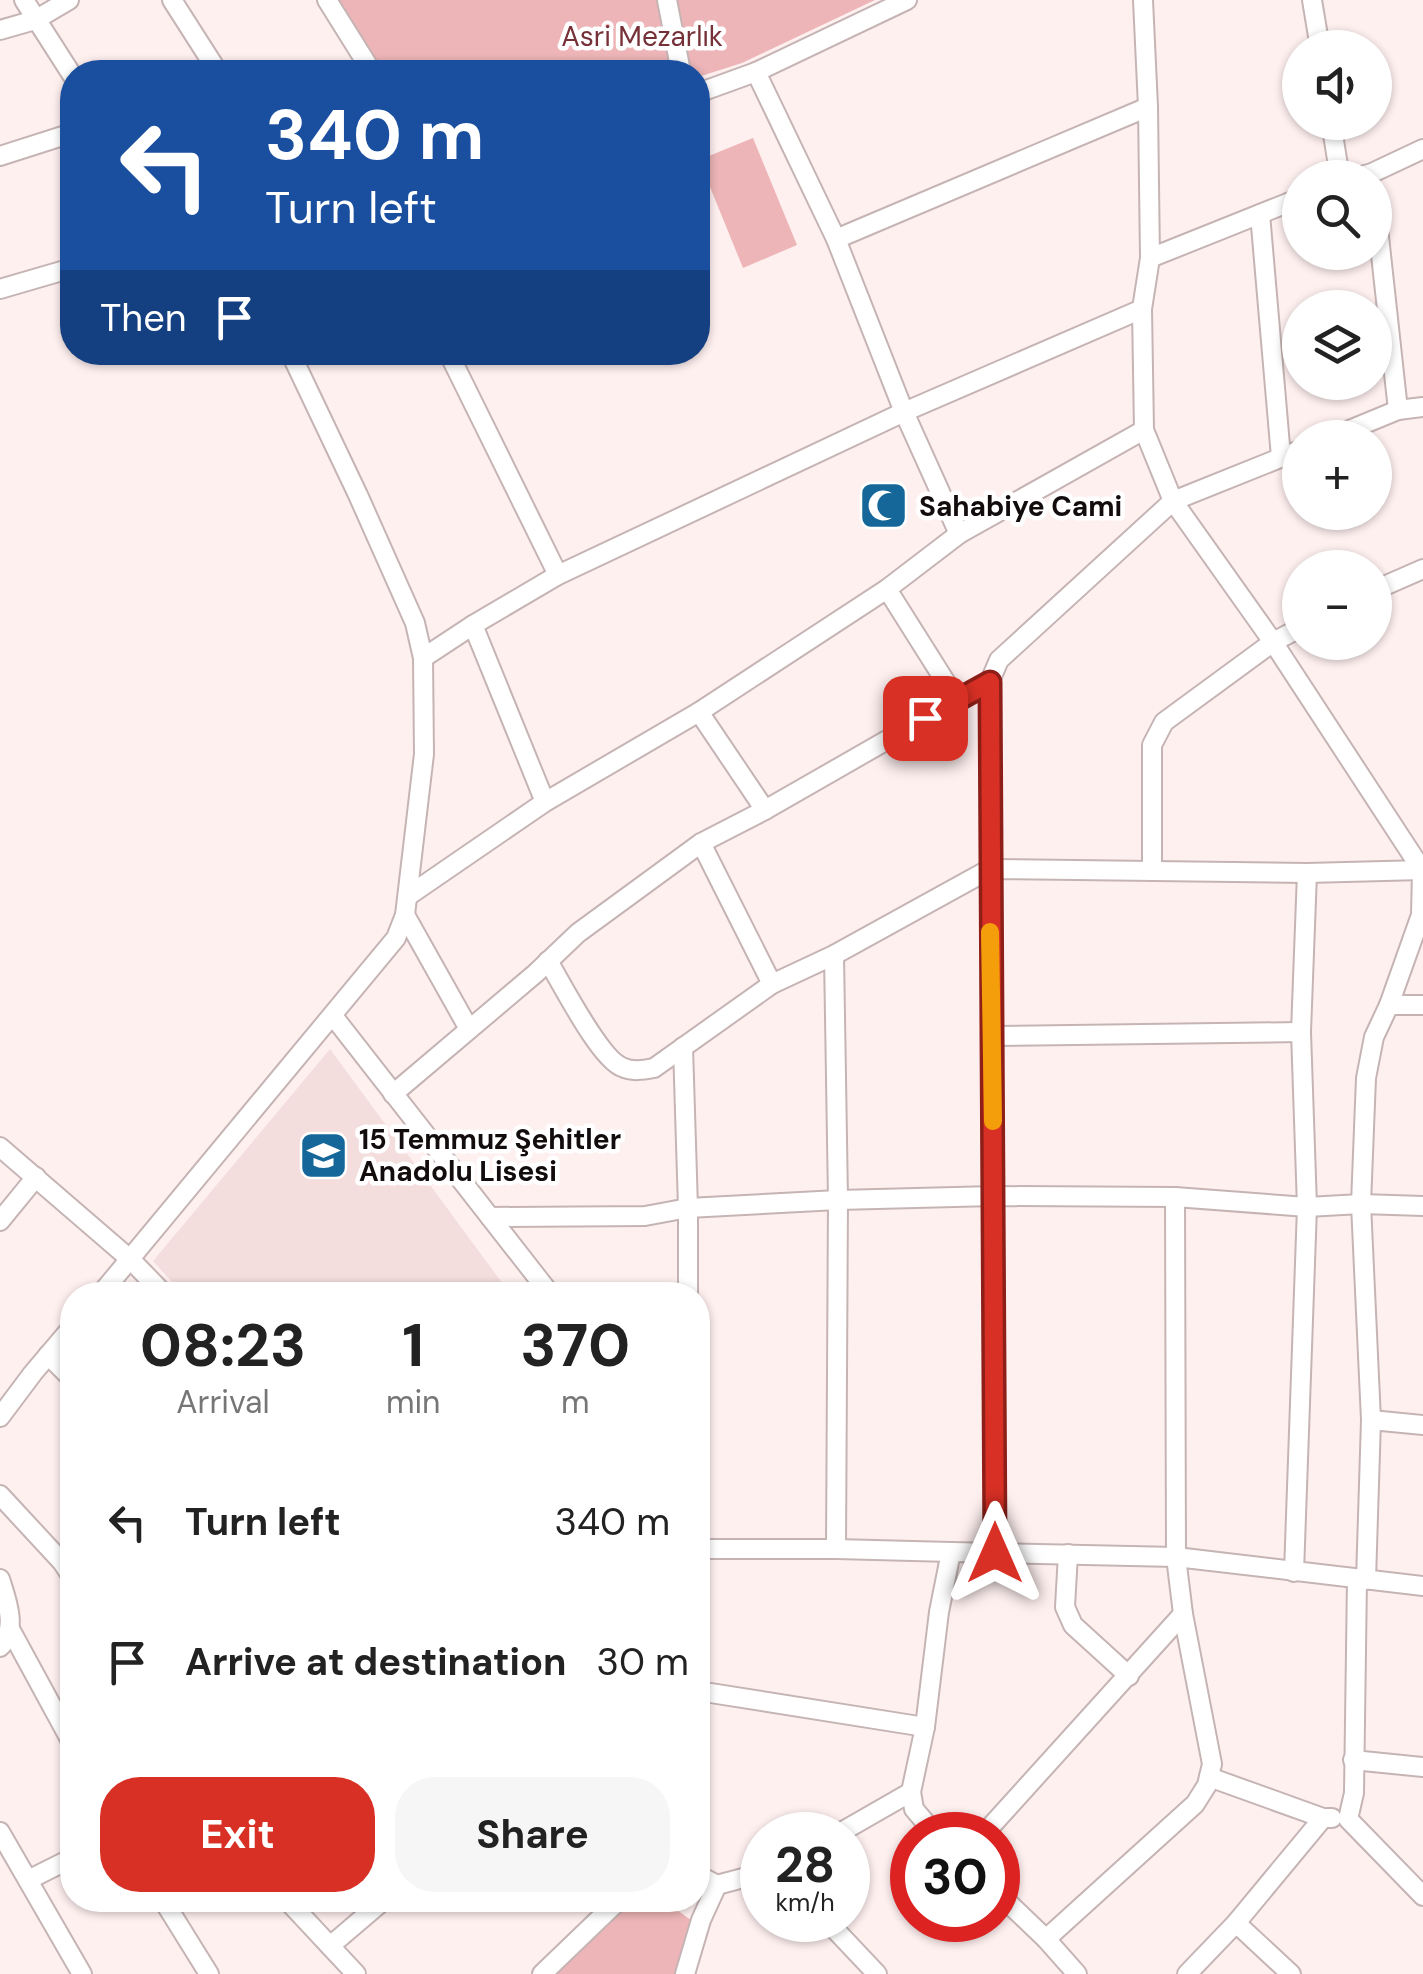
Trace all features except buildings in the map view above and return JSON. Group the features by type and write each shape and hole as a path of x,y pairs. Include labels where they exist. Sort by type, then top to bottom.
{"street":[{"path":"24,0 62,60"},
{"path":"0,30 36,20 69,0"},
{"path":"172,0 210,60"},
{"path":"327,0 364,60"},
{"path":"667,0 679,60"},
{"path":"710,89 756,72 907,0"},
{"path":"1142,0 1150,258 1142,309 1144,430 1174,501 1273,642 1423,870 1421,915 1374,1037 1366,1078 1361,1204 1371,1420 1354,1793 1348,1819"},
{"path":"1312,0 1317,30"},
{"path":"756,72 836,239 904,412 960,534"},
{"path":"836,239 1148,107"},
{"path":"0,156 60,137"},
{"path":"1392,164 1423,149"},
{"path":"1150,258 1282,205"},
{"path":"995,1553 990,682 999,660 1174,501 1281,457 1260,214"},
{"path":"1383,270 1398,410"},
{"path":"0,289 60,272"},
{"path":"422,658 558,575 904,412 1142,309"},
{"path":"111,1282 396,938 407,905 424,754 422,658 415,623 296,365"},
{"path":"454,365 558,575"},
{"path":"1374,420 1423,406"},
{"path":"407,905 545,802 699,712 887,589 960,534 1144,430"},
{"path":"1392,583 1423,569"},
{"path":"887,589 957,700"},
{"path":"473,625 545,802"},
{"path":"1152,872 1152,746 1164,722 1282,637"},
{"path":"394,1094 578,933 701,844 990,682"},
{"path":"699,712 765,810"},
{"path":"701,844 772,984"},
{"path":"548,961 604,1054 619,1067 636,1070 654,1068 772,984 834,955 990,869 1307,873 1423,870"},
{"path":"1294,1572 1307,1207 1301,1032 1307,873"},
{"path":"407,905 469,1029"},
{"path":"834,955 838,1200 836,1549"},
{"path":"1389,1005 1423,1005"},
{"path":"332,1016 541,1282"},
{"path":"992,1036 1301,1032"},
{"path":"682,1047 688,1282"},
{"path":"0,1146 152,1282"},
{"path":"0,1221 36,1178"},
{"path":"490,1217 645,1216 688,1208 994,1196 1175,1197 1307,1207 1423,1206"},
{"path":"1046,1939 1195,1804 1212,1764 1176,1557 1175,1197"},
{"path":"0,1417 60,1341"},
{"path":"48,1355 60,1367"},
{"path":"1371,1420 1423,1425"},
{"path":"0,1494 60,1560"},
{"path":"710,1549 1176,1557 1423,1586"},
{"path":"917,1812 912,1792 926,1727 951,1552"},
{"path":"1068,1554 1065,1608 1072,1625 1128,1676"},
{"path":"0,1579 8,1602 10,1629 6,1643 0,1647"},
{"path":"1005,1812 1184,1614"},
{"path":"10,1629 60,1721"},
{"path":"710,1692 926,1727"},
{"path":"1353,1760 1423,1766"},
{"path":"1209,1777 1323,1818 1348,1819 1423,1896"},
{"path":"870,1816 912,1792"},
{"path":"1187,1974 1236,1924 1323,1818"},
{"path":"0,1832 82,1974"},
{"path":"28,1880 60,1864"},
{"path":"710,1883 716,1886 740,1879"},
{"path":"710,1900 716,1886"},
{"path":"170,1912 209,1974"},
{"path":"298,1912 356,1974"},
{"path":"330,1946 370,1912"},
{"path":"542,1974 607,1912"},
{"path":"685,1974 705,1912"},
{"path":"1020,1914 1078,1974"},
{"path":"1236,1924 1291,1974"},
{"path":"847,1942 877,1974"}],"shaded area":[{"name":"15 Temmuz Şehitler Anadolu Lisesi","path":"330,1049 501,1282 172,1282 153,1261"}],"green space":[{"name":"Asri Mezarlık","path":"327,0 875,0 742,63 710,73 710,60 364,60"},
{"path":"753,138 797,245 743,268 710,187 710,156"},
{"path":"619,1912 680,1912 691,1920 674,1974 554,1974"}],"slow traffic":[{"path":"990,932 993,1121"}],"place":[{"name":"Sahabiye Cami","path":"884,506"},
{"name":"15 Temmuz Şehitler Anadolu Lisesi","path":"324,1155"}],"route":[{"path":"925,718 990,682 995,1553"}]}
